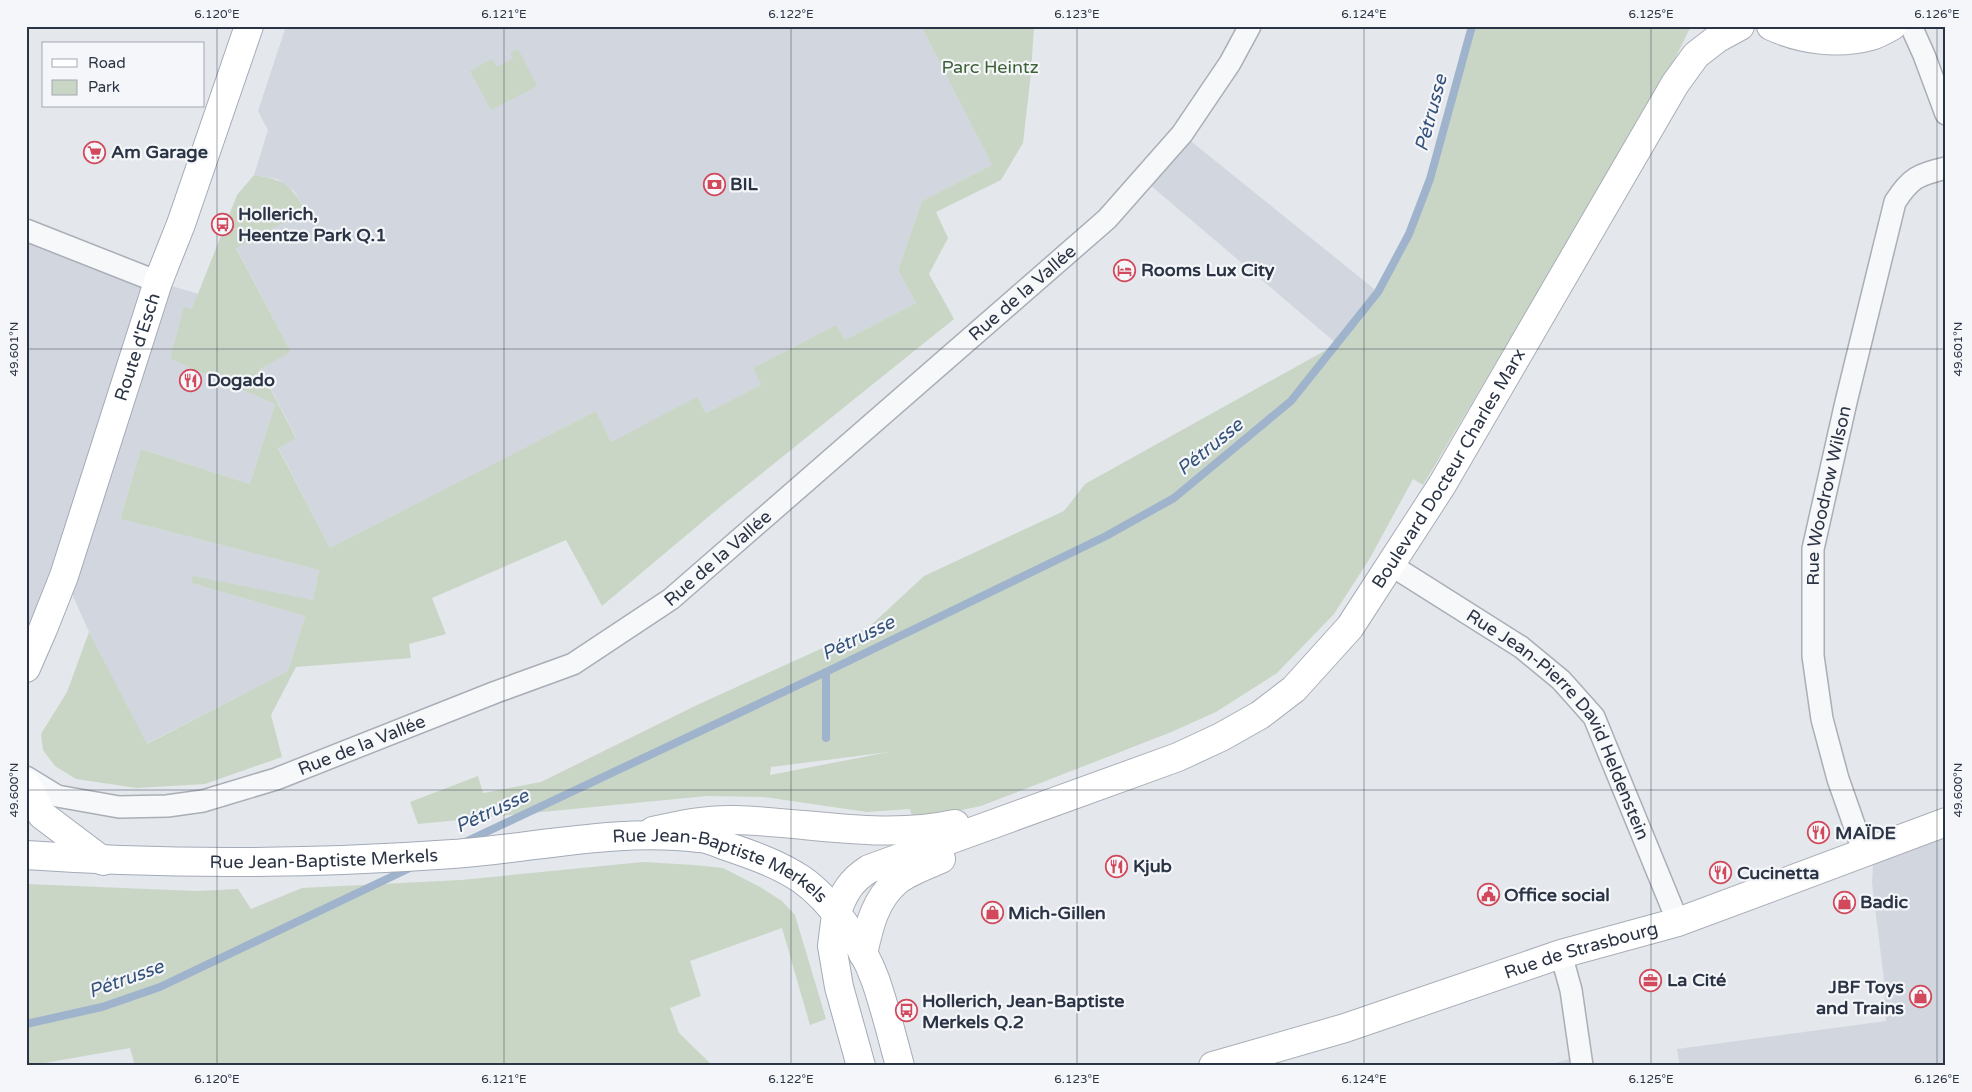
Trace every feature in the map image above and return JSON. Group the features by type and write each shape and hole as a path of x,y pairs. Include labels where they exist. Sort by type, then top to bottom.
{"main road":[{"name":"Route d'Esch","path":"26,668 44,630 64,576 158,282 181,224 249,26"},
{"name":"Boulevard Docteur Charles Marx","path":"836,914 844,894 856,877 869,868 1178,757 1260,716 1294,689 1350,627 1442,485 1675,84 1696,55 1718,38 1740,26"},
{"path":"1771,26 1797,35 1828,41 1845,41 1872,36 1892,26"},
{"path":"26,784 42,815 103,861"},
{"name":"Boulevard Docteur Charles Marx","path":"641,834 690,823 734,820 871,832 921,831 1057,802"},
{"name":"Boulevard Docteur Charles Marx","path":"863,954 870,921 882,898 899,880 1057,802"},
{"name":"Rue de Strasbourg","path":"1213,1066 1345,1028 1561,954 1678,922 1946,822"},
{"name":"Rue Jean-Baptiste Merkels","path":"26,855 103,861 278,862 454,854 641,834 701,838 759,857 801,879 836,914 863,954 874,978 900,1066"},
{"name":"Rue Jean-Baptiste Merkels","path":"836,914 832,946 839,987 862,1066"}],"street":[{"name":"Rue de la Vallée","path":"26,777 57,796 119,807 167,806 203,801 276,780 496,692 573,664 671,599 1107,219 1182,134 1230,63 1250,26"},
{"path":"1911,26 1946,114"},
{"name":"Rue Woodrow Wilson","path":"1864,853 1838,779 1822,719 1813,656 1813,549 1846,402 1895,202 1905,186 1919,175 1946,168"},
{"path":"26,230 158,282"},
{"name":"Rue Jean-Pierre David Heldenstein","path":"1391,565 1521,647 1562,680 1594,717 1678,922"},
{"path":"1561,954 1571,990 1582,1066"}],"shaded area":[{"path":"286,26 921,26 992,165 922,201 898,270 916,303 845,340 836,325 753,368 761,385 706,413 697,398 611,442 596,411 330,548 278,447 296,437 260,368 291,352 236,247 306,211 294,191 277,179 254,175 268,130 258,111"},
{"path":"1182,134 1378,292 1337,344 1143,179"},
{"path":"26,230 158,282 199,294 192,310 185,307 170,359 275,404 250,484 141,449 120,519 319,570 313,600 191,583 305,616 288,671 146,744 89,632 64,576 26,668"},
{"path":"1946,822 1946,1066 1680,1066 1677,1049 1886,1021 1885,988 1872,883 1874,849"},
{"path":"1583,1054 1584,1066 1545,1066 1566,1060"}],"green space":[{"name":"Parc Heintz","path":"921,26 1034,26 1023,143 1001,180 936,212 948,238 929,274 954,319 720,507 602,606 566,540 432,598 446,634 409,644 411,658 296,667 271,715 282,757 205,784 137,788 76,779 55,766 43,750 41,734 67,692 89,632 147,744 288,671 305,616 191,583 193,576 313,600 319,570 120,519 141,449 250,484 275,404 170,359 184,307 192,309 237,195 254,175 280,181 286,185 291,189 306,211 236,248 291,352 260,369 296,438 278,448 330,548 596,411 611,442 697,397 706,413 761,385 753,368 836,325 845,340 916,303 898,270 922,201 992,165"},
{"path":"1472,26 1691,26 1664,81 1423,485 1413,479 1370,558 1334,614 1277,673 1216,712 1169,733 981,806 947,813 912,816 910,809 867,812 764,797 707,796 418,824 410,802 478,776 483,793 541,782 697,705 869,627 924,576 1064,511 1085,484 1337,344 1378,292 1409,234 1430,179","holes":["889,752 770,775 771,767"]},
{"path":"518,49 537,86 491,110 470,71 492,59 497,67 513,58 510,53"},
{"path":"643,862 723,868 782,901 795,915 826,1019 810,1025 782,928 690,961 701,996 670,1008 679,1033 713,1066 135,1066 130,1048 39,1064 39,1066 26,1066 26,884 196,891 238,889 251,909 302,888 461,880"}],"waterway":[{"name":"Pétrusse","path":"463,843 826,672 1106,536 1174,498 1291,401 1378,292 1409,234 1430,179 1472,26"},
{"path":"826,672 826,738"},
{"name":"Pétrusse","path":"26,1024 102,1007 160,987 412,867"}],"place":[{"name":"Am Garage","path":"95,152"},
{"name":"BIL","path":"714,184"},
{"name":"Hollerich, Heentze Park Q.1","path":"222,224"},
{"name":"Rooms Lux City","path":"1125,270"},
{"name":"Dogado","path":"191,380"},
{"name":"MAÏDE","path":"1819,833"},
{"name":"Kjub","path":"1117,866"},
{"name":"Cucinetta","path":"1721,873"},
{"name":"Office social","path":"1488,895"},
{"name":"Badic","path":"1844,902"},
{"name":"Mich-Gillen","path":"992,913"},
{"name":"La Cité","path":"1651,980"},
{"name":"JBF Toys and Trains","path":"1920,997"},
{"name":"Hollerich, Jean-Baptiste Merkels Q.2","path":"906,1011"}]}
